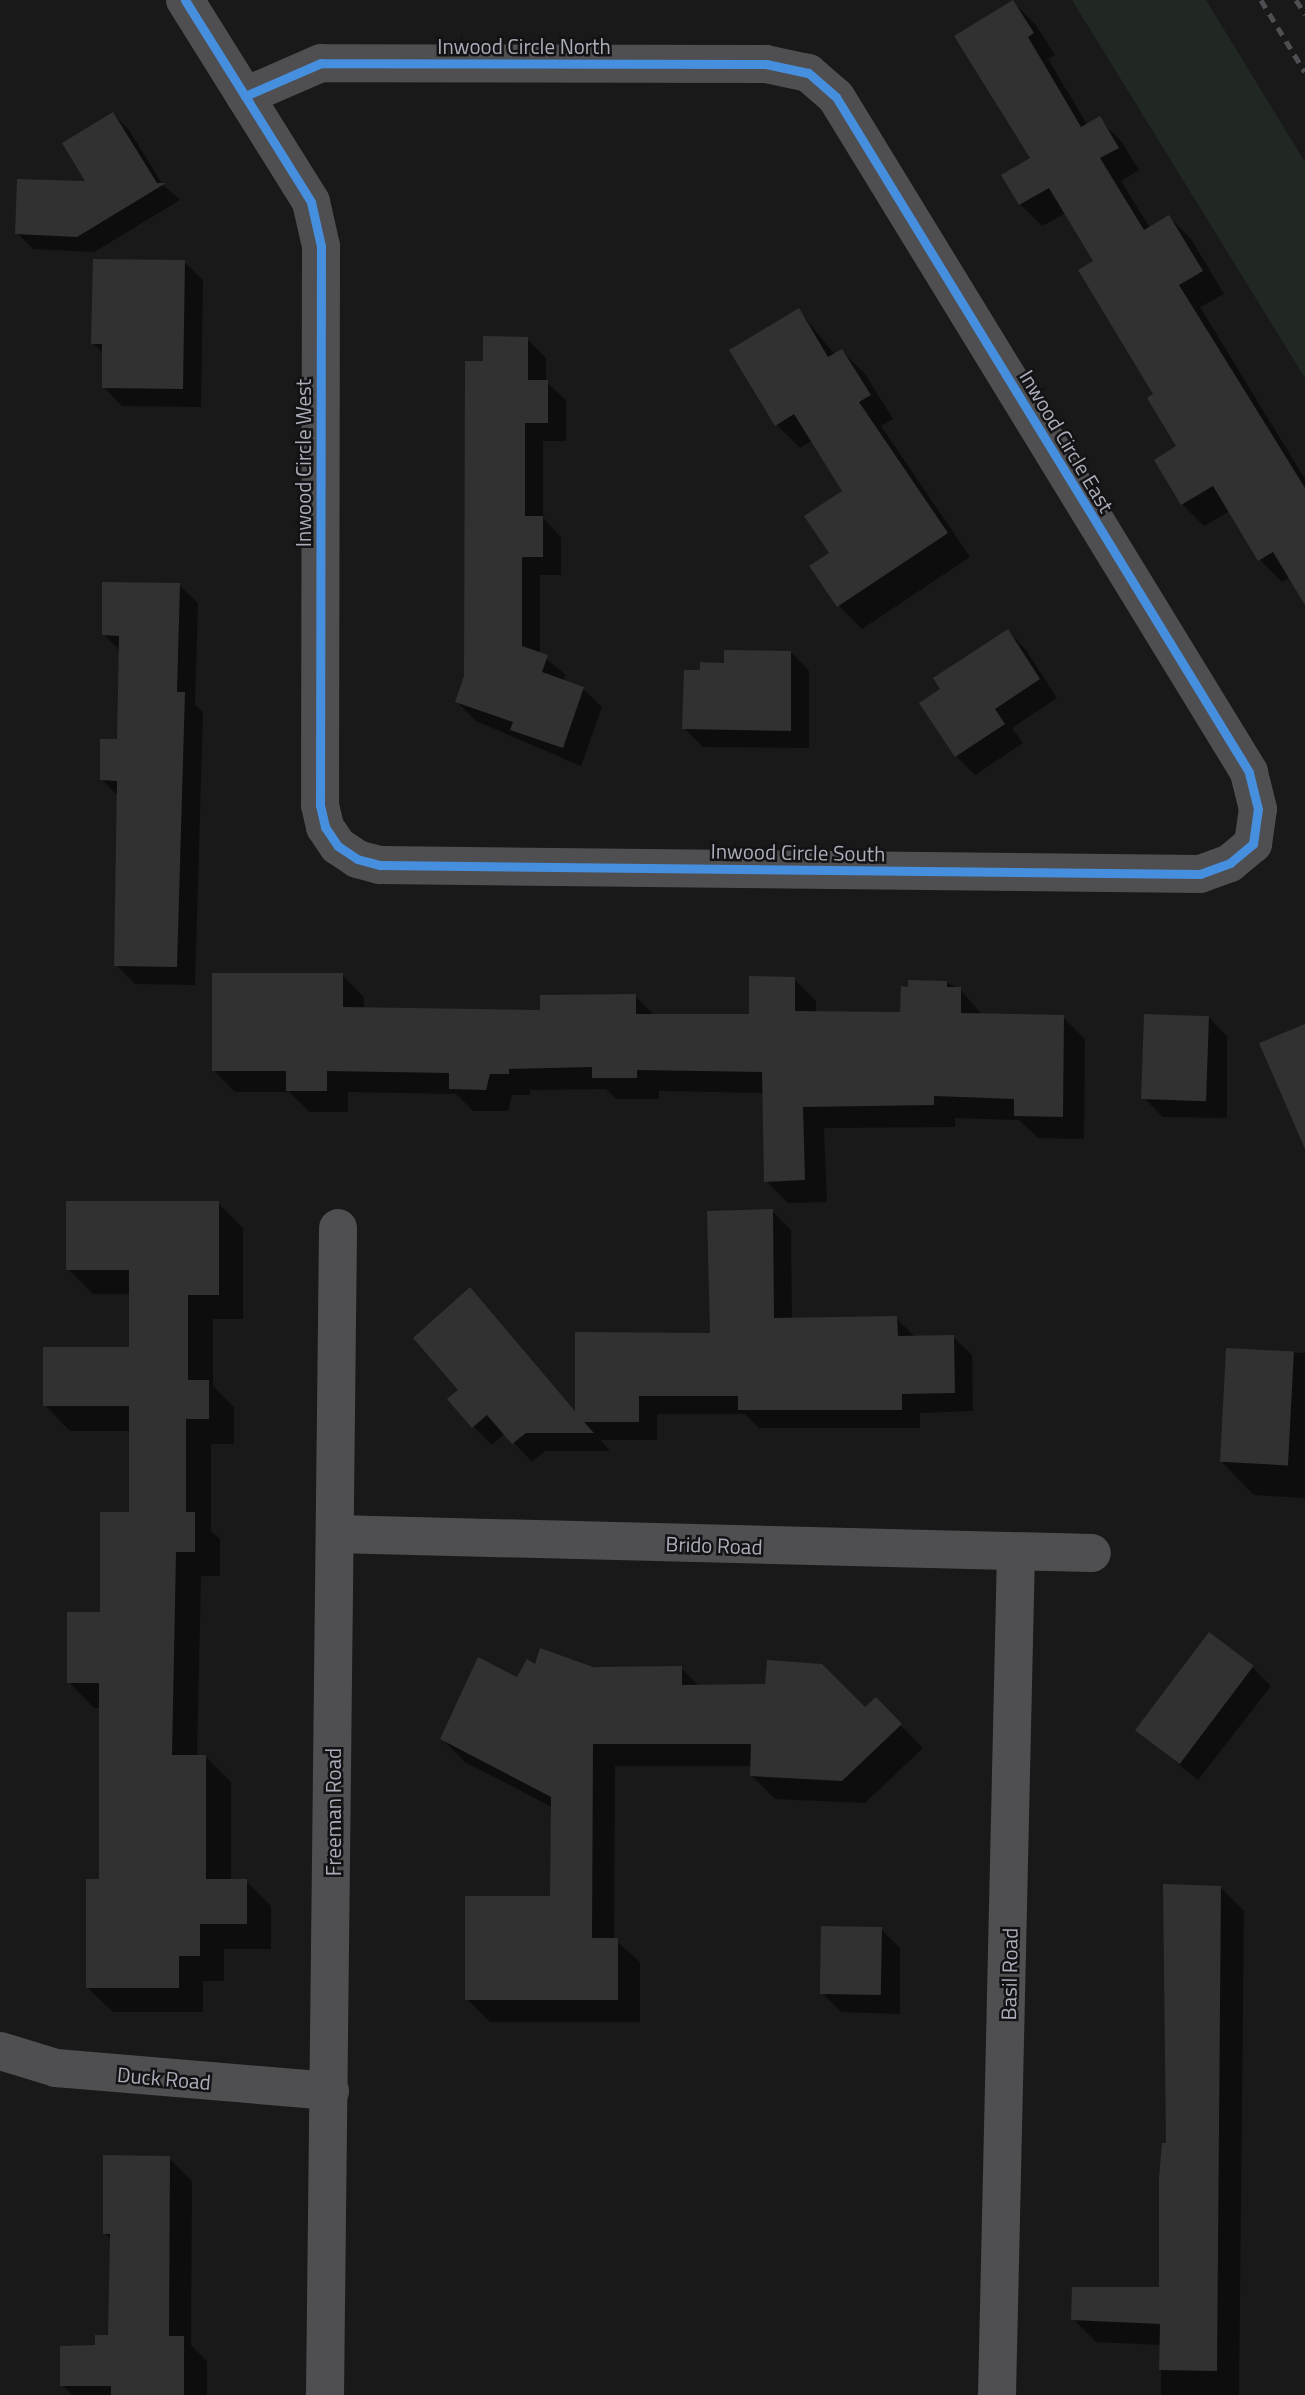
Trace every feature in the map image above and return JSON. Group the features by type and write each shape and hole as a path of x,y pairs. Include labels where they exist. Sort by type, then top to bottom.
{"street":[{"name":"Inwood Circle West","path":"185,0 311,202 321,246 320,806 325,827 338,846"},
{"name":"Inwood Circle North","path":"245,96 321,63 766,64 808,73"},
{"name":"Inwood Circle East","path":"808,73 836,97 1249,772 1258,810 1253,844"},
{"name":"Inwood Circle South","path":"338,846 357,859 380,865 1200,874 1230,863 1253,844"},
{"name":"Freeman Road","path":"326,2395 338,1228"},
{"name":"Brido Road","path":"335,1534 1092,1553"},
{"name":"Basil Road","path":"997,2395 1016,1553"},
{"name":"Duck Road","path":"0,2052 56,2068 330,2091"}],"shaded area":[{"path":"1072,0 1206,0 1305,162 1305,378"}],"building":[{"path":"1013,0 1034,33 1028,37 1081,127 1100,116 1119,148 1100,158 1144,230 1169,215 1203,271 1179,285 1305,488 1305,605 1273,552 1258,561 1213,486 1181,505 1154,460 1176,446 1147,398 1153,394 1078,270 1093,261 1049,188 1019,205 1001,175 1030,158 954,36"},
{"path":"113,112 157,183 166,183 77,237 15,234 17,179 85,181 62,143"},
{"path":"93,259 185,260 183,389 102,388 102,344 91,344"},
{"path":"799,308 828,357 842,349 871,395 859,402 948,533 837,607 809,566 829,553 804,516 842,491 794,414 775,426 729,350"},
{"path":"483,336 528,337 528,380 548,380 548,423 525,423 525,516 543,516 543,557 522,557 522,646 548,655 542,672 584,687 563,748 510,730 513,722 455,702 464,676 465,361 483,361"},
{"path":"102,582 180,583 177,692 185,692 177,967 114,966 117,781 100,780 100,739 117,739 119,636 102,635"},
{"path":"1008,629 1040,679 995,709 1005,724 955,757 919,703 940,689 933,678"},
{"path":"724,650 791,651 791,731 682,729 684,670 700,670 700,662 724,663"},
{"path":"212,973 343,973 343,1007 540,1010 540,995 636,994 636,1014 749,1014 749,976 795,977 795,1011 900,1012 901,986 908,987 908,980 947,981 947,987 961,987 961,1013 1064,1015 1063,1117 1014,1116 1014,1099 934,1096 934,1105 803,1107 805,1180 764,1182 762,1072 637,1070 637,1078 592,1078 592,1067 509,1069 509,1074 490,1074 486,1090 449,1089 449,1073 327,1071 327,1091 286,1091 286,1071 212,1071"},
{"path":"1144,1014 1209,1016 1206,1101 1141,1099"},
{"path":"1305,1024 1305,1149 1259,1043"},
{"path":"66,1201 219,1201 219,1295 188,1295 188,1380 209,1380 209,1419 186,1419 186,1512 195,1512 195,1552 176,1552 172,1755 206,1755 206,1879 247,1879 247,1924 200,1924 200,1956 179,1956 179,1988 86,1988 86,1879 99,1879 99,1683 67,1683 67,1612 100,1612 100,1512 129,1512 129,1406 43,1406 43,1347 129,1347 129,1270 66,1270"},
{"path":"773,1209 774,1318 897,1316 898,1336 954,1335 955,1393 902,1394 902,1410 738,1410 738,1396 639,1396 639,1422 584,1422 594,1433 526,1433 512,1444 487,1415 472,1428 447,1399 458,1390 413,1338 470,1287 575,1411 575,1332 710,1333 707,1211"},
{"path":"1226,1348 1294,1352 1288,1465 1220,1462"},
{"path":"1209,1632 1254,1666 1180,1764 1135,1730"},
{"path":"540,1648 593,1667 682,1666 682,1685 765,1684 767,1660 822,1664 865,1707 876,1697 902,1724 842,1781 750,1776 751,1744 593,1744 592,1938 618,1938 618,2000 465,2000 465,1896 550,1896 551,1797 440,1739 478,1657 517,1677 527,1659 535,1664"},
{"path":"1163,1884 1221,1886 1217,2371 1159,2370 1160,2324 1071,2320 1072,2287 1159,2287 1159,2178 1162,2143 1166,2143"},
{"path":"821,1926 882,1927 881,1995 820,1994"},
{"path":"103,2155 170,2156 169,2336 184,2336 184,2395 111,2395 111,2386 60,2386 60,2346 95,2345 95,2335 108,2335 110,2234 103,2234"}],"railway":[{"path":"1261,0 1305,72"},
{"path":"1296,0 1305,14"}],"cycle path":[{"path":"185,0 311,202 321,246 320,805 325,827 338,846 357,859 380,865 1200,874 1230,863 1253,844 1258,809 1249,772 836,97 808,73 766,64 321,63 245,96"}]}
